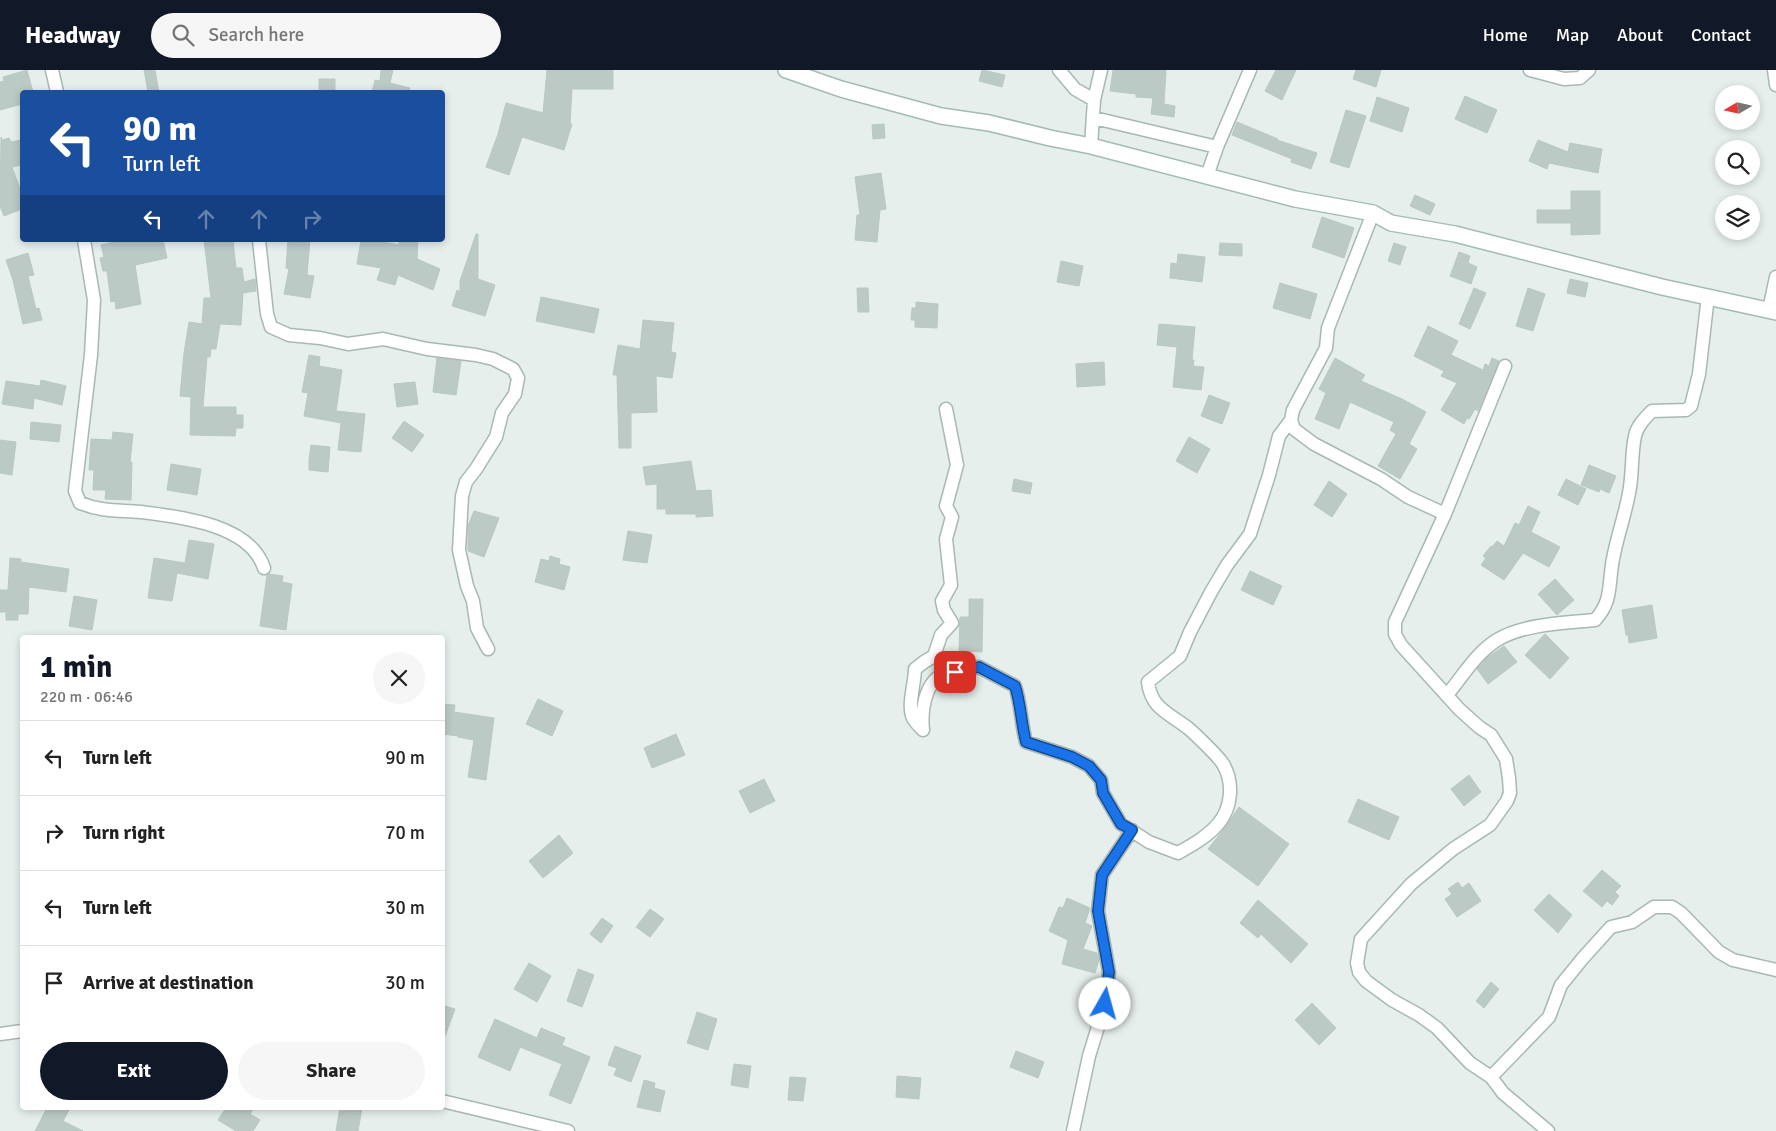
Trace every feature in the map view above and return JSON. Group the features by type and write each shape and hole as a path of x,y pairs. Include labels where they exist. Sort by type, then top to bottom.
{"street":[{"path":"52,70 57,90"},
{"path":"786,70 841,88 940,116 989,123 1091,146 1295,199 1374,213 1391,223 1455,234 1662,287 1772,311 1776,277"},
{"path":"1059,70 1076,89 1094,100"},
{"path":"1091,146 1094,100 1101,70"},
{"path":"1207,176 1217,147 1250,70"},
{"path":"1530,70 1564,79 1580,78 1589,70"},
{"path":"1774,70 1776,84"},
{"path":"1094,118 1217,147"},
{"path":"946,409 957,465 946,506 952,517 946,538 951,585 942,601 944,610 952,623 941,635 934,656 915,670 915,684 910,698 912,717 923,730 922,720 927,693 934,682 942,675 979,667 984,669 1015,686 1020,700 1020,720 1026,742 1072,757 1089,766 1101,780 1103,793 1121,824 1149,842 1178,853 1202,839 1219,824 1228,806 1231,787 1223,764 1190,729 1157,705 1149,695 1148,682 1180,656 1190,632 1226,565 1250,534 1279,436 1291,420 1294,410 1326,348 1328,328 1374,213"},
{"path":"84,242 94,300 91,355 75,491 80,503 103,510 140,512 196,521 225,530 234,534 251,547 262,561 264,568"},
{"path":"259,242 267,314 271,327 289,335 320,338 348,344 383,339 427,349 476,355 493,359 513,369 518,378 515,394 502,413 496,437 466,482 462,496 459,550 467,586 473,601 476,628 488,649"},
{"path":"1447,694 1478,656 1495,640 1515,631 1562,623 1595,620 1602,613 1607,604 1613,560 1629,493 1635,435 1642,421 1652,411 1686,410 1691,406 1699,374 1708,296"},
{"path":"1505,366 1445,514 1395,622 1395,634 1401,646 1465,715 1491,735 1506,759 1510,792 1507,802 1490,825 1453,849 1411,884 1361,939 1357,963 1359,972 1366,981 1436,1028 1470,1063 1491,1077 1503,1093 1548,1131"},
{"path":"1291,420 1294,428 1314,444 1381,479 1408,497 1445,514"},
{"path":"1073,1131 1089,1056 1105,1004 1109,972 1098,911 1102,875 1132,830"},
{"path":"1491,1077 1549,1017 1561,985 1582,958 1611,927 1632,922 1654,908 1672,907 1718,952 1733,960 1776,970"},
{"path":"0,1034 20,1031"},
{"path":"445,1102 568,1131"}],"building":[{"path":"27,70 32,90 20,90 20,105 0,110 0,82 4,81 3,77"},
{"path":"144,70 155,70 159,90 148,90"},
{"path":"381,70 393,70 390,83 410,88 410,90 372,90 375,80 380,81"},
{"path":"547,70 613,70 613,89 572,89 570,124 572,124 564,150 522,137 509,175 486,167 498,134 506,103 543,113"},
{"path":"982,70 1005,75 1002,87 979,81"},
{"path":"1113,70 1166,70 1164,104 1175,106 1174,117 1151,114 1153,98 1136,97 1136,94 1110,91"},
{"path":"1276,70 1296,70 1282,100 1265,91"},
{"path":"1356,70 1381,70 1376,87 1353,79"},
{"path":"319,79 335,79 335,90 319,90"},
{"path":"1465,96 1497,110 1487,133 1455,119"},
{"path":"1377,97 1409,108 1402,132 1370,121"},
{"path":"1346,110 1366,116 1349,168 1330,162"},
{"path":"1237,122 1277,140 1317,153 1311,169 1291,162 1292,159 1232,135"},
{"path":"884,124 885,138 873,139 872,125"},
{"path":"1,137 2,140 9,138 11,142 20,140 20,165 12,167 20,189 20,210 4,216 0,206"},
{"path":"1538,140 1568,152 1570,143 1602,149 1598,173 1549,163 1547,169 1529,161"},
{"path":"881,173 886,209 880,210 877,242 855,240 857,215 860,215 855,177"},
{"path":"1571,191 1600,191 1600,234 1571,235 1571,223 1537,223 1537,210 1571,210"},
{"path":"1415,195 1435,204 1430,215 1410,206"},
{"path":"1322,217 1354,228 1344,258 1312,247"},
{"path":"476,234 478,234 478,279 495,285 485,316 452,306 457,290 460,292 460,281"},
{"path":"114,242 163,242 167,258 135,265 141,304 116,309 115,301 111,302 107,271 103,271 100,258 104,257 101,245"},
{"path":"204,242 233,242 236,268 242,268 244,282 255,279 256,291 243,293 241,325 220,324 216,349 211,349 210,357 207,357 203,407 236,407 236,415 243,415 243,428 236,428 235,436 190,435 191,397 180,396 189,322 202,324 204,298 211,298"},
{"path":"288,242 310,242 307,275 314,276 310,298 284,294 289,269 286,268"},
{"path":"361,242 383,242 399,245 399,242 418,242 417,259 440,269 433,290 398,275 395,285 377,280 381,268 357,264"},
{"path":"1220,243 1242,244 1242,256 1219,255"},
{"path":"1394,243 1406,247 1400,265 1388,261"},
{"path":"1459,252 1470,256 1468,263 1477,267 1471,284 1450,276"},
{"path":"28,253 34,275 28,276 36,309 39,308 42,320 23,324 13,280 6,260"},
{"path":"1178,254 1205,257 1202,282 1170,278 1171,263 1177,264"},
{"path":"1061,261 1083,266 1079,286 1057,282"},
{"path":"1570,279 1588,283 1585,297 1567,293"},
{"path":"1280,283 1317,294 1310,319 1273,308"},
{"path":"857,288 868,288 869,312 858,312"},
{"path":"1474,288 1486,293 1470,329 1459,324"},
{"path":"1528,288 1545,294 1533,331 1516,326"},
{"path":"541,297 599,309 594,333 536,321"},
{"path":"916,302 938,304 937,328 915,327 915,320 911,320 912,308 916,308"},
{"path":"643,320 674,323 671,352 676,353 672,378 656,376 657,412 631,413 631,448 619,448 617,375 613,375 618,345 640,349"},
{"path":"1159,324 1195,327 1192,360 1194,360 1193,366 1204,367 1201,390 1173,387 1177,347 1157,345"},
{"path":"1428,326 1458,341 1451,355 1483,370 1485,364 1489,366 1492,358 1499,361 1478,411 1475,409 1464,424 1441,410 1457,383 1441,376 1444,371 1414,356"},
{"path":"309,355 320,357 319,366 342,370 336,411 365,414 361,452 338,450 341,423 304,416 308,393 302,392"},
{"path":"437,358 461,361 456,395 433,392"},
{"path":"1335,358 1365,375 1361,381 1426,412 1409,444 1417,449 1400,479 1378,466 1396,434 1390,430 1394,422 1350,402 1339,429 1315,419 1326,393 1319,389"},
{"path":"1104,362 1105,385 1077,387 1076,364"},
{"path":"41,380 66,386 62,405 34,398 33,409 2,404 6,381 40,386"},
{"path":"415,382 418,404 397,407 394,384"},
{"path":"1209,395 1230,403 1222,424 1201,416"},
{"path":"404,421 424,435 412,452 392,438"},
{"path":"31,422 61,425 59,442 30,439"},
{"path":"113,432 133,434 130,462 132,462 131,500 105,499 106,490 93,490 94,470 89,470 91,439 112,440"},
{"path":"1189,437 1210,449 1197,473 1176,461"},
{"path":"0,440 16,442 12,475 0,473"},
{"path":"311,445 330,447 328,472 309,470"},
{"path":"691,461 696,491 711,490 713,516 696,517 696,514 666,514 666,509 657,509 657,484 646,485 643,467"},
{"path":"171,464 201,469 197,495 167,490"},
{"path":"1589,465 1616,476 1609,493 1600,489 1599,492 1581,485"},
{"path":"1014,479 1032,483 1030,494 1012,491"},
{"path":"1566,479 1586,489 1578,505 1558,495"},
{"path":"1329,481 1347,494 1332,517 1314,505"},
{"path":"1528,506 1540,512 1531,532 1560,547 1549,567 1523,553 1504,580 1481,565 1486,558 1483,556 1497,541 1504,546 1515,523 1519,525"},
{"path":"474,511 499,518 484,557 468,551 468,526"},
{"path":"628,531 652,535 647,563 623,560"},
{"path":"189,540 214,544 208,579 177,573 172,601 148,598 154,558 185,563"},
{"path":"550,556 560,559 559,564 570,567 564,590 535,582 541,559 549,561"},
{"path":"10,558 21,559 21,562 69,569 66,592 29,587 28,614 18,614 18,620 6,620 6,612 0,612 0,590 8,590"},
{"path":"1250,571 1282,586 1273,605 1241,590"},
{"path":"267,575 283,576 282,582 292,584 286,630 260,626"},
{"path":"1555,579 1574,600 1557,615 1538,594"},
{"path":"74,596 97,600 92,630 69,626"},
{"path":"969,599 983,599 982,652 959,651 960,617 969,617"},
{"path":"1652,605 1657,638 1629,643 1622,610"},
{"path":"1545,634 1569,658 1550,679 1525,655"},
{"path":"1504,646 1517,662 1488,684 1477,669 1488,657"},
{"path":"538,699 563,711 552,736 526,724"},
{"path":"445,704 455,705 454,712 494,718 486,780 468,777 474,740 445,734"},
{"path":"676,734 685,755 652,768 644,748"},
{"path":"1469,775 1481,792 1464,806 1451,789"},
{"path":"764,779 775,801 750,813 739,791"},
{"path":"1358,799 1399,817 1389,840 1348,822"},
{"path":"1239,807 1289,844 1258,886 1208,849"},
{"path":"559,835 573,853 543,878 529,861"},
{"path":"1602,870 1621,886 1615,892 1619,896 1612,905 1607,901 1602,907 1583,891"},
{"path":"1458,882 1462,888 1469,883 1481,901 1457,917 1445,899 1452,894 1448,889"},
{"path":"1549,894 1572,915 1558,933 1534,910"},
{"path":"1067,898 1090,908 1085,923 1092,926 1083,949 1097,953 1099,960 1095,973 1062,964 1068,940 1049,931 1059,907 1063,908"},
{"path":"1258,900 1308,944 1291,963 1261,934 1258,938 1240,923"},
{"path":"650,909 664,919 650,937 636,927"},
{"path":"602,918 613,926 601,943 590,934"},
{"path":"529,963 551,976 537,1002 514,989"},
{"path":"578,969 594,975 582,1007 567,1001"},
{"path":"1491,982 1499,989 1484,1008 1476,1001"},
{"path":"1312,1003 1336,1028 1319,1045 1295,1020"},
{"path":"445,1006 455,1009 445,1036"},
{"path":"697,1012 717,1019 708,1050 687,1043"},
{"path":"495,1019 537,1038 541,1028 565,1038 562,1045 590,1057 571,1104 549,1095 562,1064 520,1047 510,1071 478,1057"},
{"path":"615,1046 641,1056 631,1082 614,1075 617,1068 608,1065"},
{"path":"1016,1051 1044,1062 1038,1078 1010,1067"},
{"path":"734,1064 751,1066 748,1088 731,1085"},
{"path":"897,1076 921,1078 919,1099 896,1097"},
{"path":"790,1077 806,1078 803,1101 788,1100"},
{"path":"644,1080 655,1083 654,1088 665,1091 660,1112 637,1107"},
{"path":"46,1110 69,1110 63,1121 83,1131 35,1131"},
{"path":"225,1110 253,1110 250,1114 260,1120 253,1131 236,1131 218,1120"},
{"path":"340,1110 362,1110 358,1131 336,1131"}],"route":[{"path":"955,672 979,667 1015,686 1020,700 1020,720 1026,742 1072,757 1089,766 1101,780 1103,793 1121,824 1132,830 1102,875 1098,911 1109,972 1105,1004"}]}
